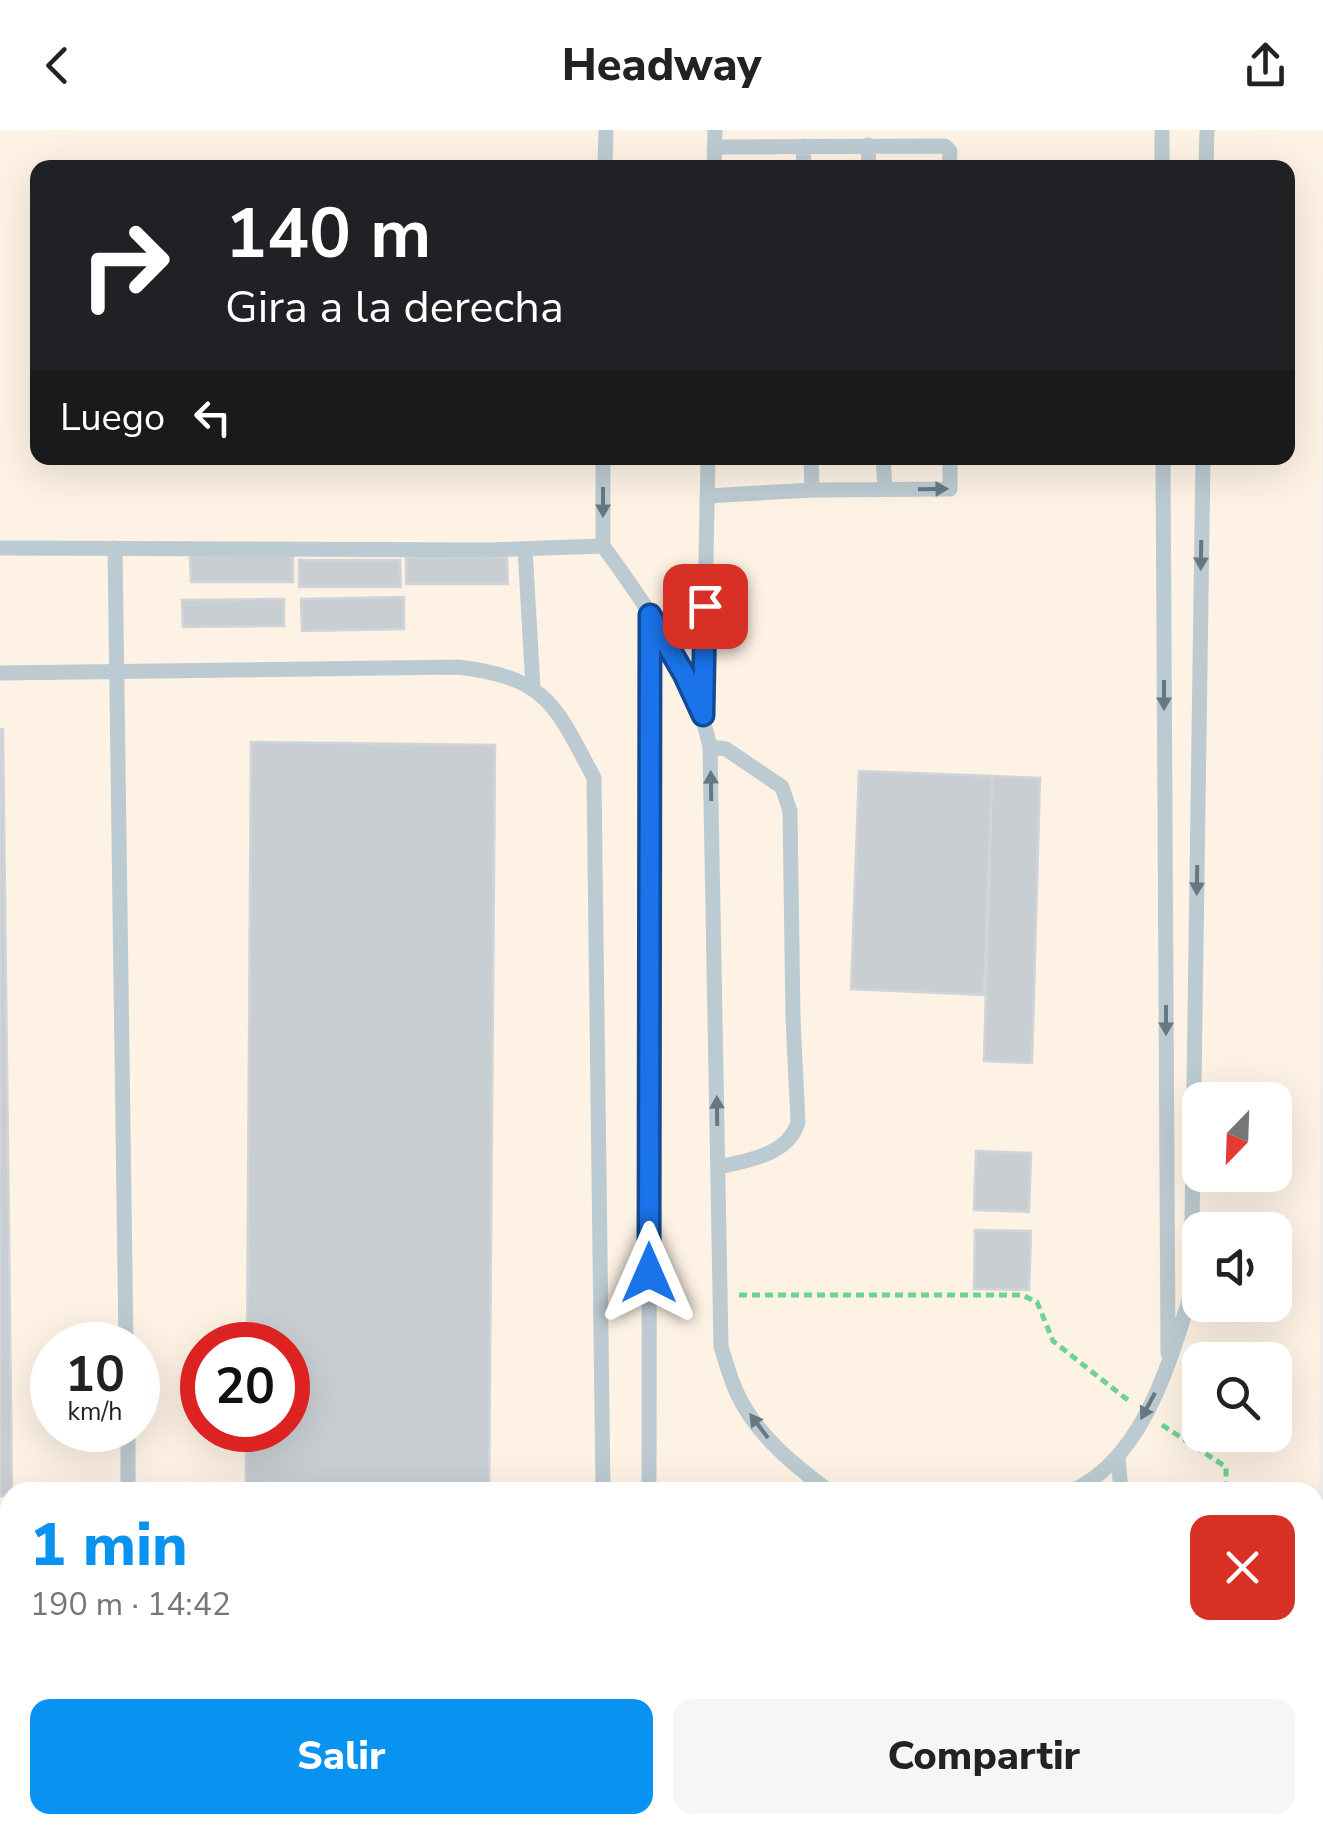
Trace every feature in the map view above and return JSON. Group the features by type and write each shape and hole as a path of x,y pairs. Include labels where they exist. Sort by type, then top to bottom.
{"lane":[{"path":"606,130 606,160"},
{"path":"1162,130 1162,160"},
{"path":"1206,160 1207,130"},
{"path":"715,138 803,146 945,146 949,147 950,160"},
{"path":"868,145 869,160"},
{"path":"803,146 804,160"},
{"path":"604,465 603,546 684,674 703,715 710,747 721,1346 737,1394 761,1430 793,1464 817,1482"},
{"path":"703,715 708,465"},
{"path":"811,465 812,490"},
{"path":"883,465 884,488"},
{"path":"707,496 884,488 950,490 950,465"},
{"path":"1163,465 1168,1367"},
{"path":"1089,1482 1118,1456 1144,1413 1168,1367 1191,1294 1202,465"},
{"path":"0,548 603,546"},
{"path":"115,548 126,1322"},
{"path":"524,549 533,687"},
{"path":"649,1482 650,615"},
{"path":"0,673 458,667 501,672 533,687 559,712 594,778 603,1482"},
{"path":"710,747 726,748 782,788 790,811 792,1020 798,1122 795,1131 762,1157 718,1167"},
{"path":"128,1452 128,1482"},
{"path":"1118,1456 1120,1482"}],"path":[{"path":"720,1295 1022,1295 1038,1302 1053,1342 1144,1413 1226,1468 1226,1482"}],"shaded area":[{"path":"0,130 1323,130 1319,1482 0,1482"}],"building":[{"path":"293,555 293,582 191,582 190,556"},
{"path":"406,557 507,557 508,584 406,584"},
{"path":"299,560 400,560 401,587 299,587"},
{"path":"404,597 404,629 302,631 301,599"},
{"path":"284,599 284,626 183,627 182,600"},
{"path":"0,729 3,729 12,1482 0,1482"},
{"path":"251,742 495,745 489,1482 246,1482 246,1452 310,1452 310,1322 247,1322"},
{"path":"859,771 992,776 984,995 851,989"},
{"path":"992,776 1040,778 1032,1063 984,1061"},
{"path":"976,1151 1031,1153 1029,1212 974,1210"},
{"path":"975,1230 1031,1231 1029,1290 974,1289"}],"route":[{"path":"649,1273 650,615 703,715 705,606"}]}
